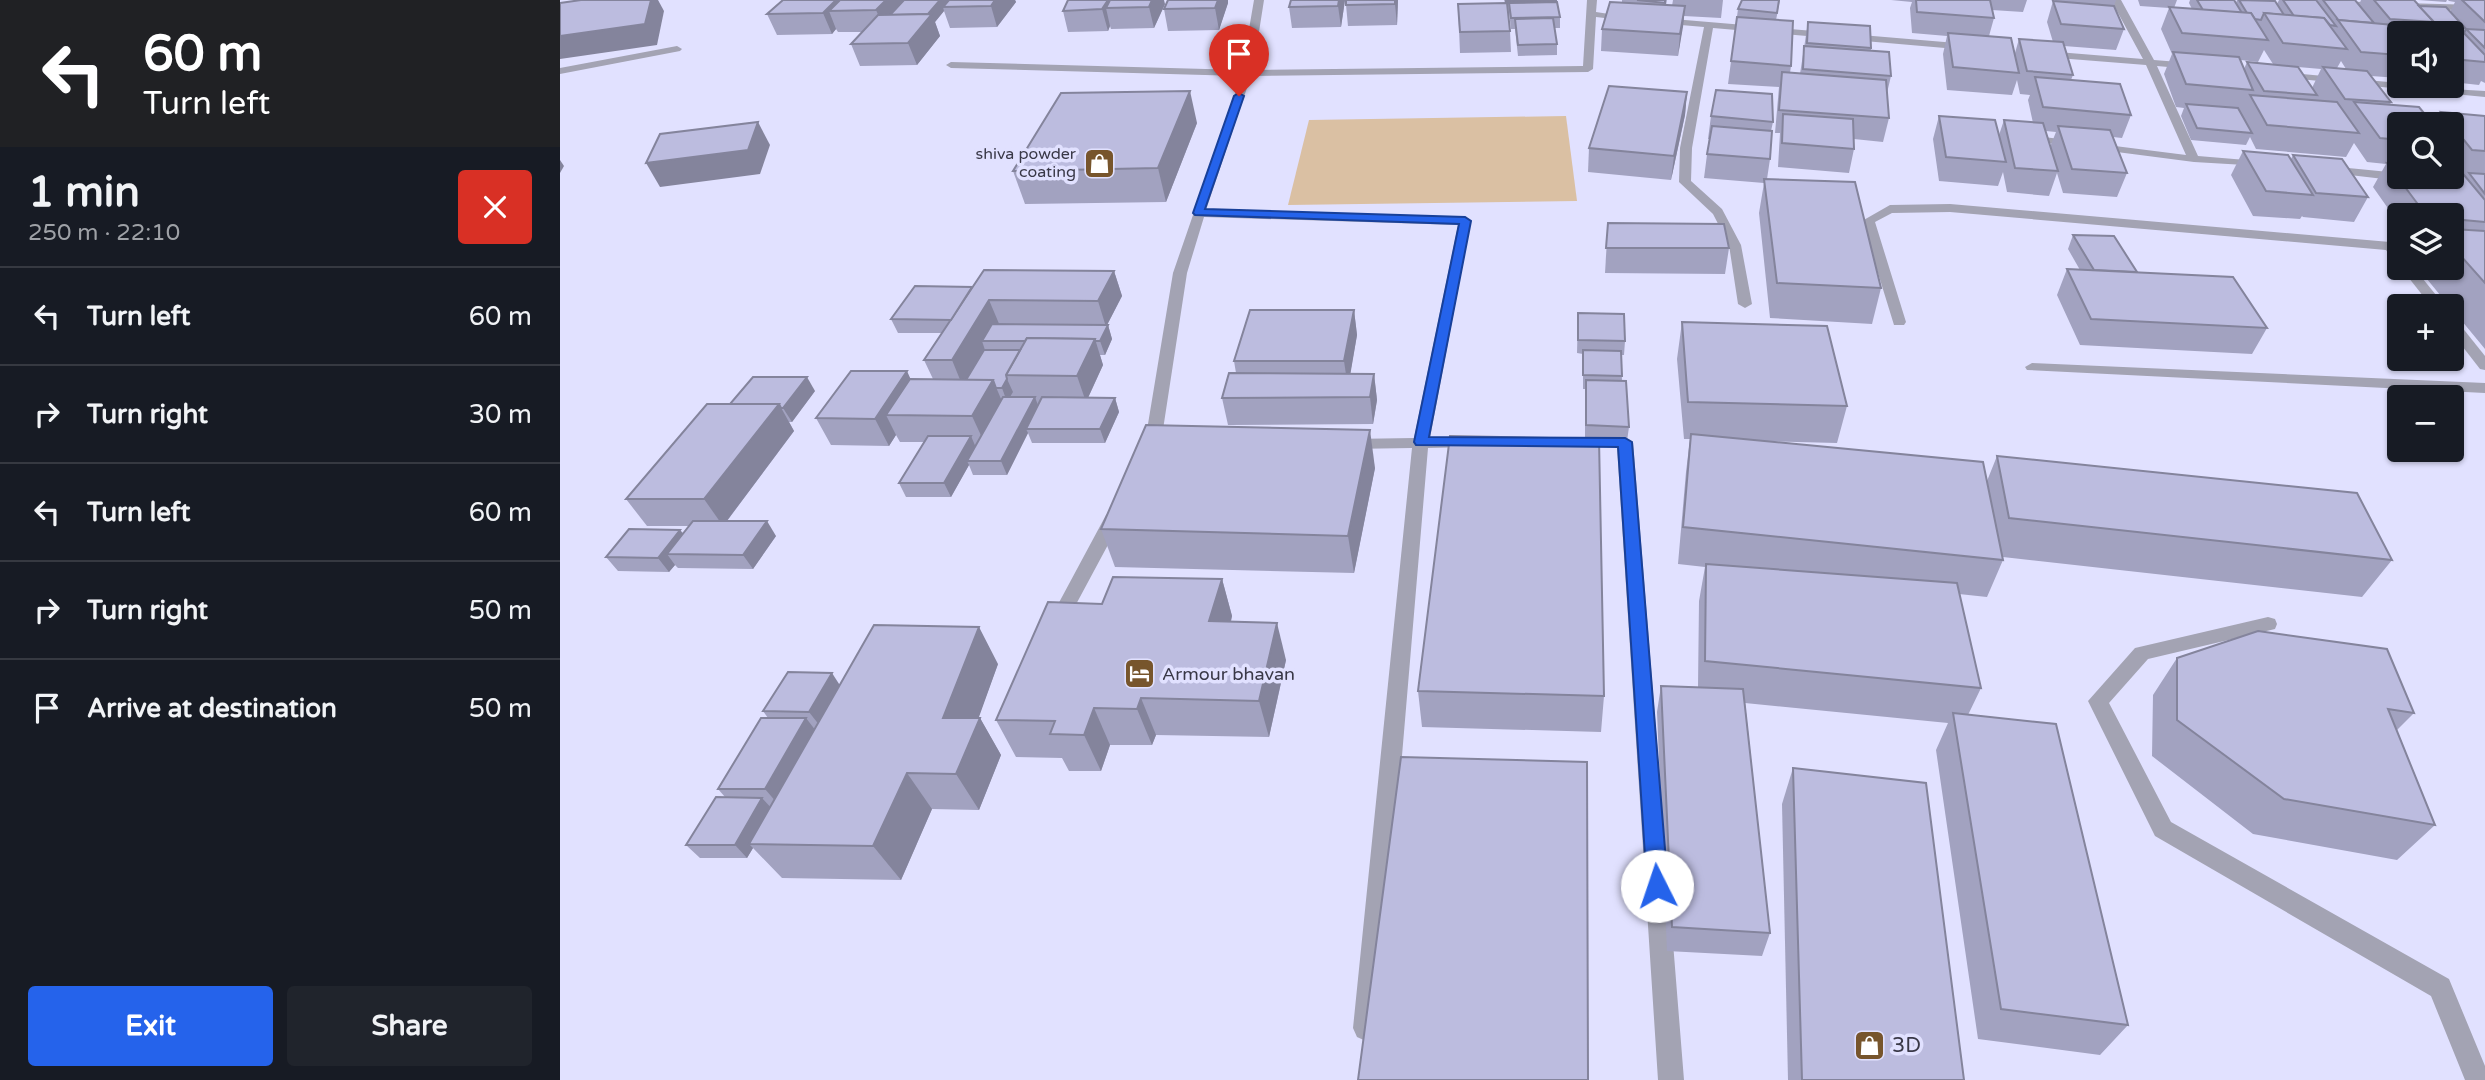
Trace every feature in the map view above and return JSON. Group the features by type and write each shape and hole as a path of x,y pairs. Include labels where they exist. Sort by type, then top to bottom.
{"street":[{"path":"1173,445 1152,442 1180,272 1247,73 1259,0"},
{"path":"951,65 1247,73 1588,69 1592,0"},
{"path":"2116,0 2150,62 2194,159"},
{"path":"2295,0 2480,8"},
{"path":"1592,14 1978,48"},
{"path":"1709,25 1686,148 1685,182 1718,212 1735,245 1745,304"},
{"path":"560,71 677,49"},
{"path":"2031,52 2204,67"},
{"path":"2271,74 2485,94"},
{"path":"2014,136 2194,159 2278,166"},
{"path":"2319,170 2387,176"},
{"path":"1899,322 1868,222 1890,209 1962,209 2387,246"},
{"path":"1199,213 1465,221 1421,442 1363,1052"},
{"path":"2417,280 2428,294"},
{"path":"2464,339 2485,366"},
{"path":"2032,366 2485,388"},
{"path":"1330,444 1489,442"},
{"path":"1557,442 1625,442 1671,1080"},
{"path":"1048,639 1123,501"},
{"path":"2268,624 2142,653 2098,701 2163,829 2440,988 2478,1080"}],"shaded area":[{"path":"1566,116 1577,201 1288,205 1309,120"}],"building":[{"path":"581,0 651,0 645,24 560,36 560,3"},
{"path":"783,0 836,0 823,13 767,14"},
{"path":"840,0 886,0 876,10 829,11"},
{"path":"904,0 940,0 928,14 890,15"},
{"path":"949,0 995,0 991,6 943,7"},
{"path":"1068,0 1108,0 1102,9 1063,11"},
{"path":"1110,0 1152,0 1149,7 1106,8"},
{"path":"1168,0 1218,0 1215,8 1164,9"},
{"path":"1291,0 1339,0 1338,6 1289,7"},
{"path":"1346,0 1395,0 1395,4 1346,5"},
{"path":"1556,0 1556,1 1506,2"},
{"path":"1637,0 1665,0 1665,3"},
{"path":"1742,0 1779,0 1777,13 1738,9"},
{"path":"1916,0 1990,0 1994,18 1917,12"},
{"path":"2197,0 2234,0 2242,13 2203,10"},
{"path":"2239,0 2275,1 2284,15 2264,13 2261,20 2255,19 2251,13 2247,13"},
{"path":"2283,0 2316,0 2336,26 2330,25 2324,18 2294,16"},
{"path":"2323,0 2355,0 2374,23 2338,20"},
{"path":"2374,0 2414,0 2433,21 2419,21 2390,19"},
{"path":"2462,0 2485,0 2485,22"},
{"path":"2053,1 2114,6 2124,29 2061,24"},
{"path":"1557,2 1560,17 1511,18 1509,3"},
{"path":"1610,2 1685,6 1680,34 1602,29"},
{"path":"1507,3 1510,31 1460,32 1458,4"},
{"path":"2419,6 2446,7 2459,21 2433,21"},
{"path":"2169,7 2251,13 2268,40 2182,33"},
{"path":"2264,13 2324,18 2347,49 2283,43"},
{"path":"932,14 908,43 851,44 878,15"},
{"path":"1737,17 1793,21 1791,66 1731,61"},
{"path":"1553,18 1557,44 1518,45 1515,19"},
{"path":"2338,20 2387,24 2387,54 2361,52"},
{"path":"1808,22 1870,26 1871,48 1807,43"},
{"path":"2466,29 2485,30 2485,48"},
{"path":"1948,33 2011,38 2019,73 1953,67"},
{"path":"2464,33 2485,55 2485,62 2464,60"},
{"path":"2019,39 2063,42 2073,75 2027,71"},
{"path":"1804,46 1889,52 1891,76 1803,69"},
{"path":"2173,52 2239,57 2253,90 2186,84"},
{"path":"2247,62 2298,67 2317,95 2264,91"},
{"path":"2323,67 2367,71 2391,102 2345,99"},
{"path":"1782,72 1886,80 1889,118 1779,110"},
{"path":"2035,77 2120,84 2131,115 2043,107"},
{"path":"1609,86 1687,92 1674,156 1589,148"},
{"path":"1716,90 1772,94 1773,122 1711,116"},
{"path":"1190,91 1158,168 1013,171 1061,93"},
{"path":"2250,95 2337,102 2359,133 2267,125"},
{"path":"2354,102 2419,107 2423,112 2387,112 2387,139 2380,138"},
{"path":"2186,104 2238,108 2252,133 2197,128"},
{"path":"1783,114 1853,119 1854,149 1782,143"},
{"path":"2464,114 2485,116 2485,151 2472,150 2464,140"},
{"path":"1939,116 1995,120 2006,162 1946,157"},
{"path":"2004,120 2043,123 2058,171 2015,168"},
{"path":"758,122 748,150 646,163 660,134"},
{"path":"1712,126 1772,131 1770,159 1707,154"},
{"path":"2058,126 2110,130 2127,173 2072,169"},
{"path":"2243,151 2288,155 2313,195 2266,191"},
{"path":"2293,155 2342,159 2368,197 2316,193"},
{"path":"2469,173 2485,174 2485,194"},
{"path":"2464,175 2485,200 2485,222 2464,220 2464,203 2417,203 2406,189 2464,189"},
{"path":"1764,179 1855,182 1881,288 1777,283"},
{"path":"1608,223 1724,224 1729,248 1606,248"},
{"path":"2464,230 2485,231 2485,283 2464,259"},
{"path":"2073,235 2114,236 2137,272 2094,270"},
{"path":"2067,269 2233,277 2267,328 2091,319"},
{"path":"984,270 1114,271 1098,301 989,300 952,360 924,360"},
{"path":"915,286 972,287 951,320 891,319"},
{"path":"1250,310 1354,310 1344,361 1234,361"},
{"path":"1578,313 1624,314 1625,341 1578,340"},
{"path":"1682,322 1827,326 1847,406 1688,402"},
{"path":"992,324 1108,325 1100,341 1027,338 1025,341 982,341"},
{"path":"1027,338 1095,339 1077,376 1006,375"},
{"path":"984,350 1020,350 1002,388 996,388 993,380 966,380"},
{"path":"1583,350 1621,351 1622,376 1583,375"},
{"path":"851,371 907,371 875,419 816,418"},
{"path":"1229,373 1374,374 1370,397 1222,398"},
{"path":"753,377 807,377 783,408 779,404 730,404"},
{"path":"910,379 993,380 972,416 886,415"},
{"path":"1586,380 1626,381 1629,427 1586,425"},
{"path":"1003,397 1035,397 1001,461 967,461"},
{"path":"1042,397 1115,398 1100,429 1026,429"},
{"path":"707,404 779,404 704,499 626,499"},
{"path":"1146,425 1370,430 1348,536 1101,529"},
{"path":"1691,434 1983,462 2003,560 1683,527"},
{"path":"928,436 971,436 944,483 899,483"},
{"path":"1450,436 1599,439 1604,696 1418,691"},
{"path":"1997,456 2357,493 2392,560 2009,518"},
{"path":"693,521 767,521 743,555 667,554"},
{"path":"629,529 680,530 658,558 606,557"},
{"path":"1706,564 1957,583 1981,688 1705,661"},
{"path":"1113,577 1222,579 1209,621 1277,623 1259,701 1141,698 1137,709 1094,708 1084,735 1050,734 1055,721 996,720 1048,602 1102,604"},
{"path":"874,625 979,627 943,718 980,718 956,774 907,773 873,846 749,844"},
{"path":"2258,631 2387,649 2414,713 2388,709 2435,825 2284,799 2177,720 2177,658"},
{"path":"788,672 832,673 809,712 763,711"},
{"path":"1661,686 1743,689 1770,933 1672,927"},
{"path":"1953,713 2056,724 2128,1025 2001,1009"},
{"path":"761,718 806,718 765,789 718,789"},
{"path":"1401,757 1587,762 1588,1080 1358,1080"},
{"path":"1793,768 1926,783 1964,1080 1802,1080"},
{"path":"716,797 762,798 735,845 686,845"}],"place":[{"name":"shiva powder coating","path":"1099,163"},
{"name":"Armour bhavan","path":"1139,674"},
{"name":"3D","path":"1869,1045"}],"route":[{"path":"1239,96 1199,213 1465,221 1421,442 1625,442 1657,886"}]}
